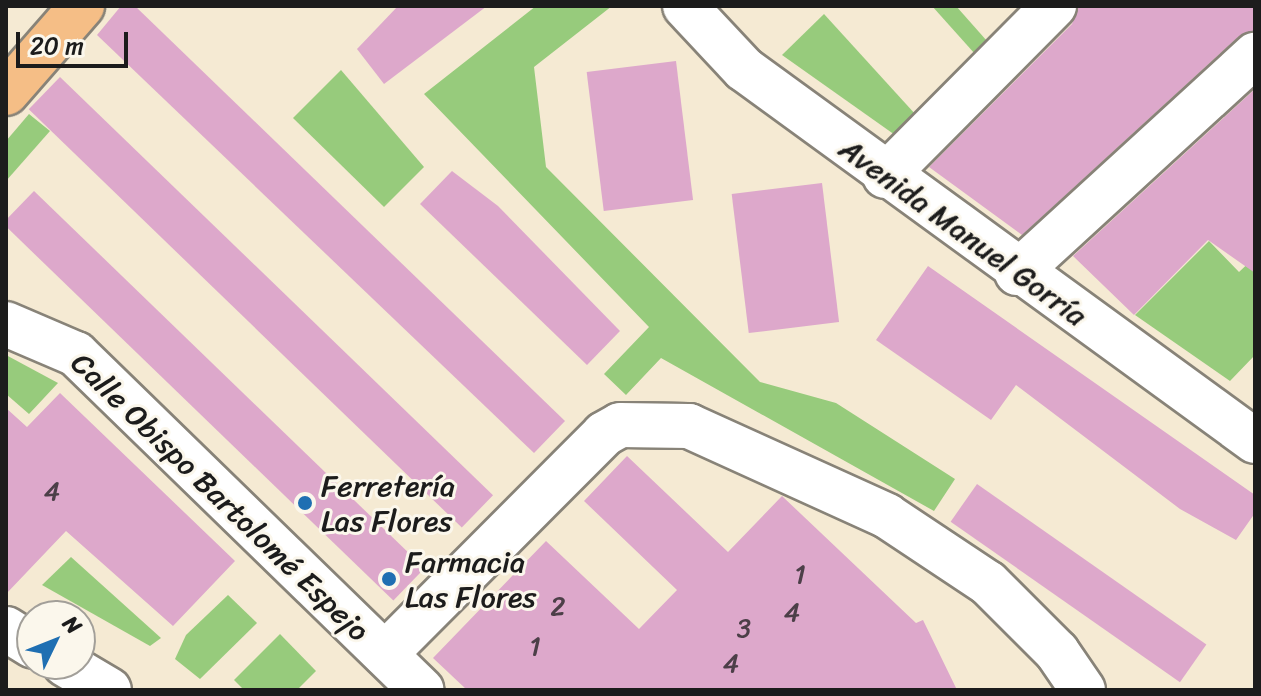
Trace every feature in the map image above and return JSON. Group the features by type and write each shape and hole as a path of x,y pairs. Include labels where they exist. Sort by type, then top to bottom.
{"main road":[{"path":"6,93 82,6"}],"street":[{"name":"Avenida Manuel Gorría","path":"685,6 744,69 1017,273 1255,441"},
{"path":"885,176 1054,6"},
{"path":"1017,273 1255,55"},
{"name":"Calle Obispo Bartolomé Espejo","path":"6,324 76,354 421,690"},
{"path":"385,654 604,434 620,425 689,426 887,516 988,583 1057,652 1083,690"},
{"path":"91,680 109,690"}],"green space":[{"path":"536,6 612,6 534,67 546,167 760,382 836,403 955,479 934,511 661,358 626,395 604,374 649,327 424,94"},
{"path":"932,6 956,6 987,41 975,54"},
{"path":"824,14 916,115 895,135 782,55"},
{"path":"341,70 424,167 384,207 293,118"},
{"path":"29,114 50,131 6,181 6,141"},
{"path":"1209,241 1239,272 1255,257 1255,355 1230,381 1135,315"},
{"path":"6,355 58,383 29,414 6,394"},
{"path":"71,557 161,638 150,646 96,616 96,600 69,600 42,585"},
{"path":"228,595 257,623 200,679 175,659 186,635"},
{"path":"280,634 316,671 297,690 244,690 234,680"}],"building":[{"path":"121,6 135,6 565,421 534,453 97,35"},
{"path":"398,6 487,6 384,84 357,49"},
{"path":"1078,6 1255,6 1255,31 1238,37 1022,235 929,167 1072,24"},
{"path":"676,61 693,200 604,211 587,72"},
{"path":"60,77 493,495 462,528 29,109"},
{"path":"1255,89 1255,273 1208,240 1134,315 1073,256"},
{"path":"452,171 498,206 620,331 587,365 420,204"},
{"path":"822,183 839,322 749,333 732,194"},
{"path":"34,191 425,568 393,601 6,227 6,220"},
{"path":"928,266 1255,495 1255,513 1236,540 1180,509 1016,385 991,420 876,340"},
{"path":"60,393 235,561 173,626 66,531 6,594 6,408 27,427"},
{"path":"627,456 728,552 782,496 916,623 923,620 957,690 467,690 433,658 546,541 639,629 677,590 584,501"},
{"path":"977,484 1206,645 1180,682 951,522"}],"place":[{"name":"Ferretería Las Flores","path":"305,503"},
{"name":"Farmacia Las Flores","path":"389,579"}]}
